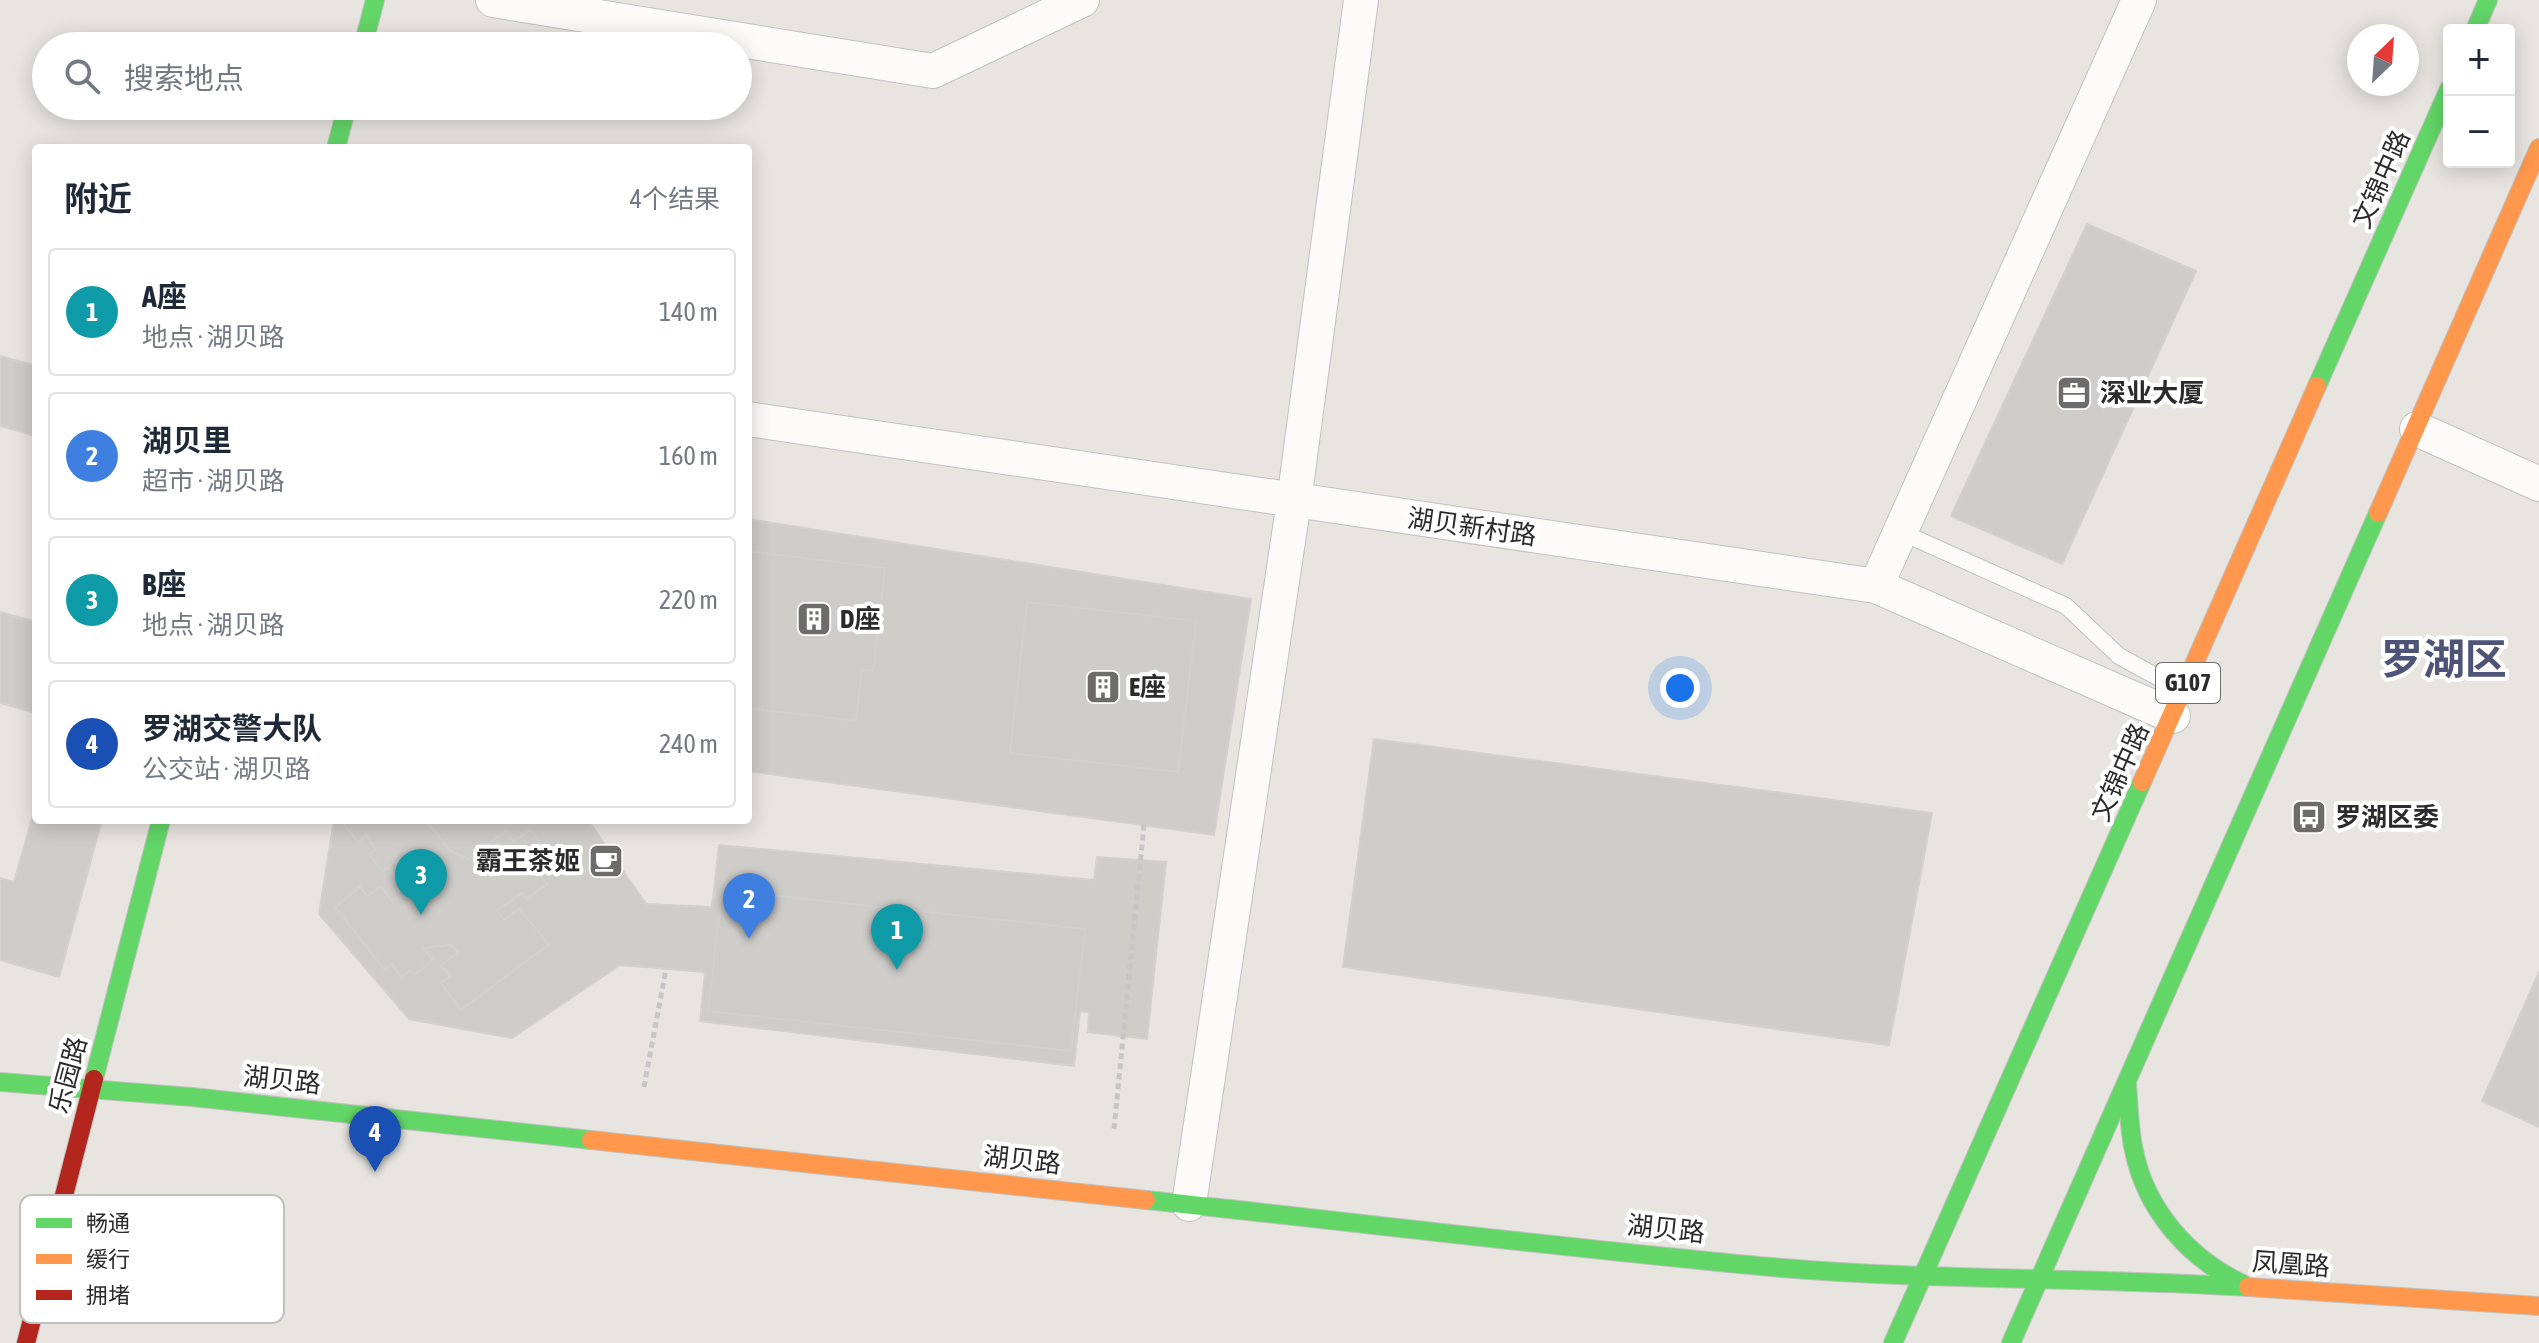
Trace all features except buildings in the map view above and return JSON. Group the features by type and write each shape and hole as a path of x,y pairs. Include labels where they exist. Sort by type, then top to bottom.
{"main road":[{"path":"367,32 375,0"},
{"path":"2478,24 2488,0"},
{"name":"文锦中路","path":"1893,1343 2179,704 2446,96"},
{"path":"337,144 343,120"},
{"path":"2011,1343 2539,148"},
{"name":"乐园路","path":"64,1195 160,824"},
{"name":"湖贝路","path":"0,1082 207,1098 1773,1267 2039,1281"},
{"path":"2127,1084 2136,1162 2172,1229 2190,1250 2216,1271 2231,1280 2257,1288"},
{"name":"凤凰路","path":"2039,1281 2148,1281 2539,1306"},
{"name":"乐园路","path":"26,1343 31,1323"}],"street":[{"path":"493,0 691,32"},
{"path":"752,42 933,71 1082,0"},
{"path":"1189,1204 1294,501 1361,0"},
{"path":"1876,586 2139,0"},
{"name":"湖贝新村路","path":"752,420 1876,586 2179,704"},
{"path":"2417,429 2539,484"}],"lane":[{"path":"1901,532 2066,606 2119,656 2179,704"}],"path":[{"path":"1114,1129 1144,825"},
{"path":"644,1087 666,969"}],"traffic: fast":[{"path":"367,32 375,0"},
{"path":"2478,24 2488,0"},
{"path":"2317,386 2446,96"},
{"path":"337,144 343,120"},
{"path":"2011,1343 2378,513"},
{"path":"1893,1343 2142,782"},
{"path":"94,1079 160,824"},
{"path":"0,1082 192,1097 591,1140"},
{"path":"2127,1084 2134,1151 2148,1193 2188,1246 2223,1274 2243,1284"},
{"path":"1146,1200 1771,1267 1890,1275 2248,1287"}],"traffic: slow":[{"path":"2378,513 2539,148"},
{"path":"2142,782 2317,386"},
{"path":"591,1140 1146,1200"},
{"path":"2248,1287 2539,1306"}],"traffic: jam":[{"path":"64,1195 94,1079"},
{"path":"26,1343 31,1323"}],"place":[{"name":"深业大厦","path":"2074,393"},
{"name":"D座","path":"814,619"},
{"name":"E座","path":"1103,687"},
{"name":"罗湖区委","path":"2309,817"},
{"name":"霸王茶姬","path":"606,861"},
{"name":"B座","path":"421,915"},
{"name":"湖贝里","path":"749,939"},
{"name":"A座","path":"897,970"},
{"name":"罗湖交警大队","path":"375,1172"}],"district":[{"name":"罗湖区","path":"2444,659"}]}
